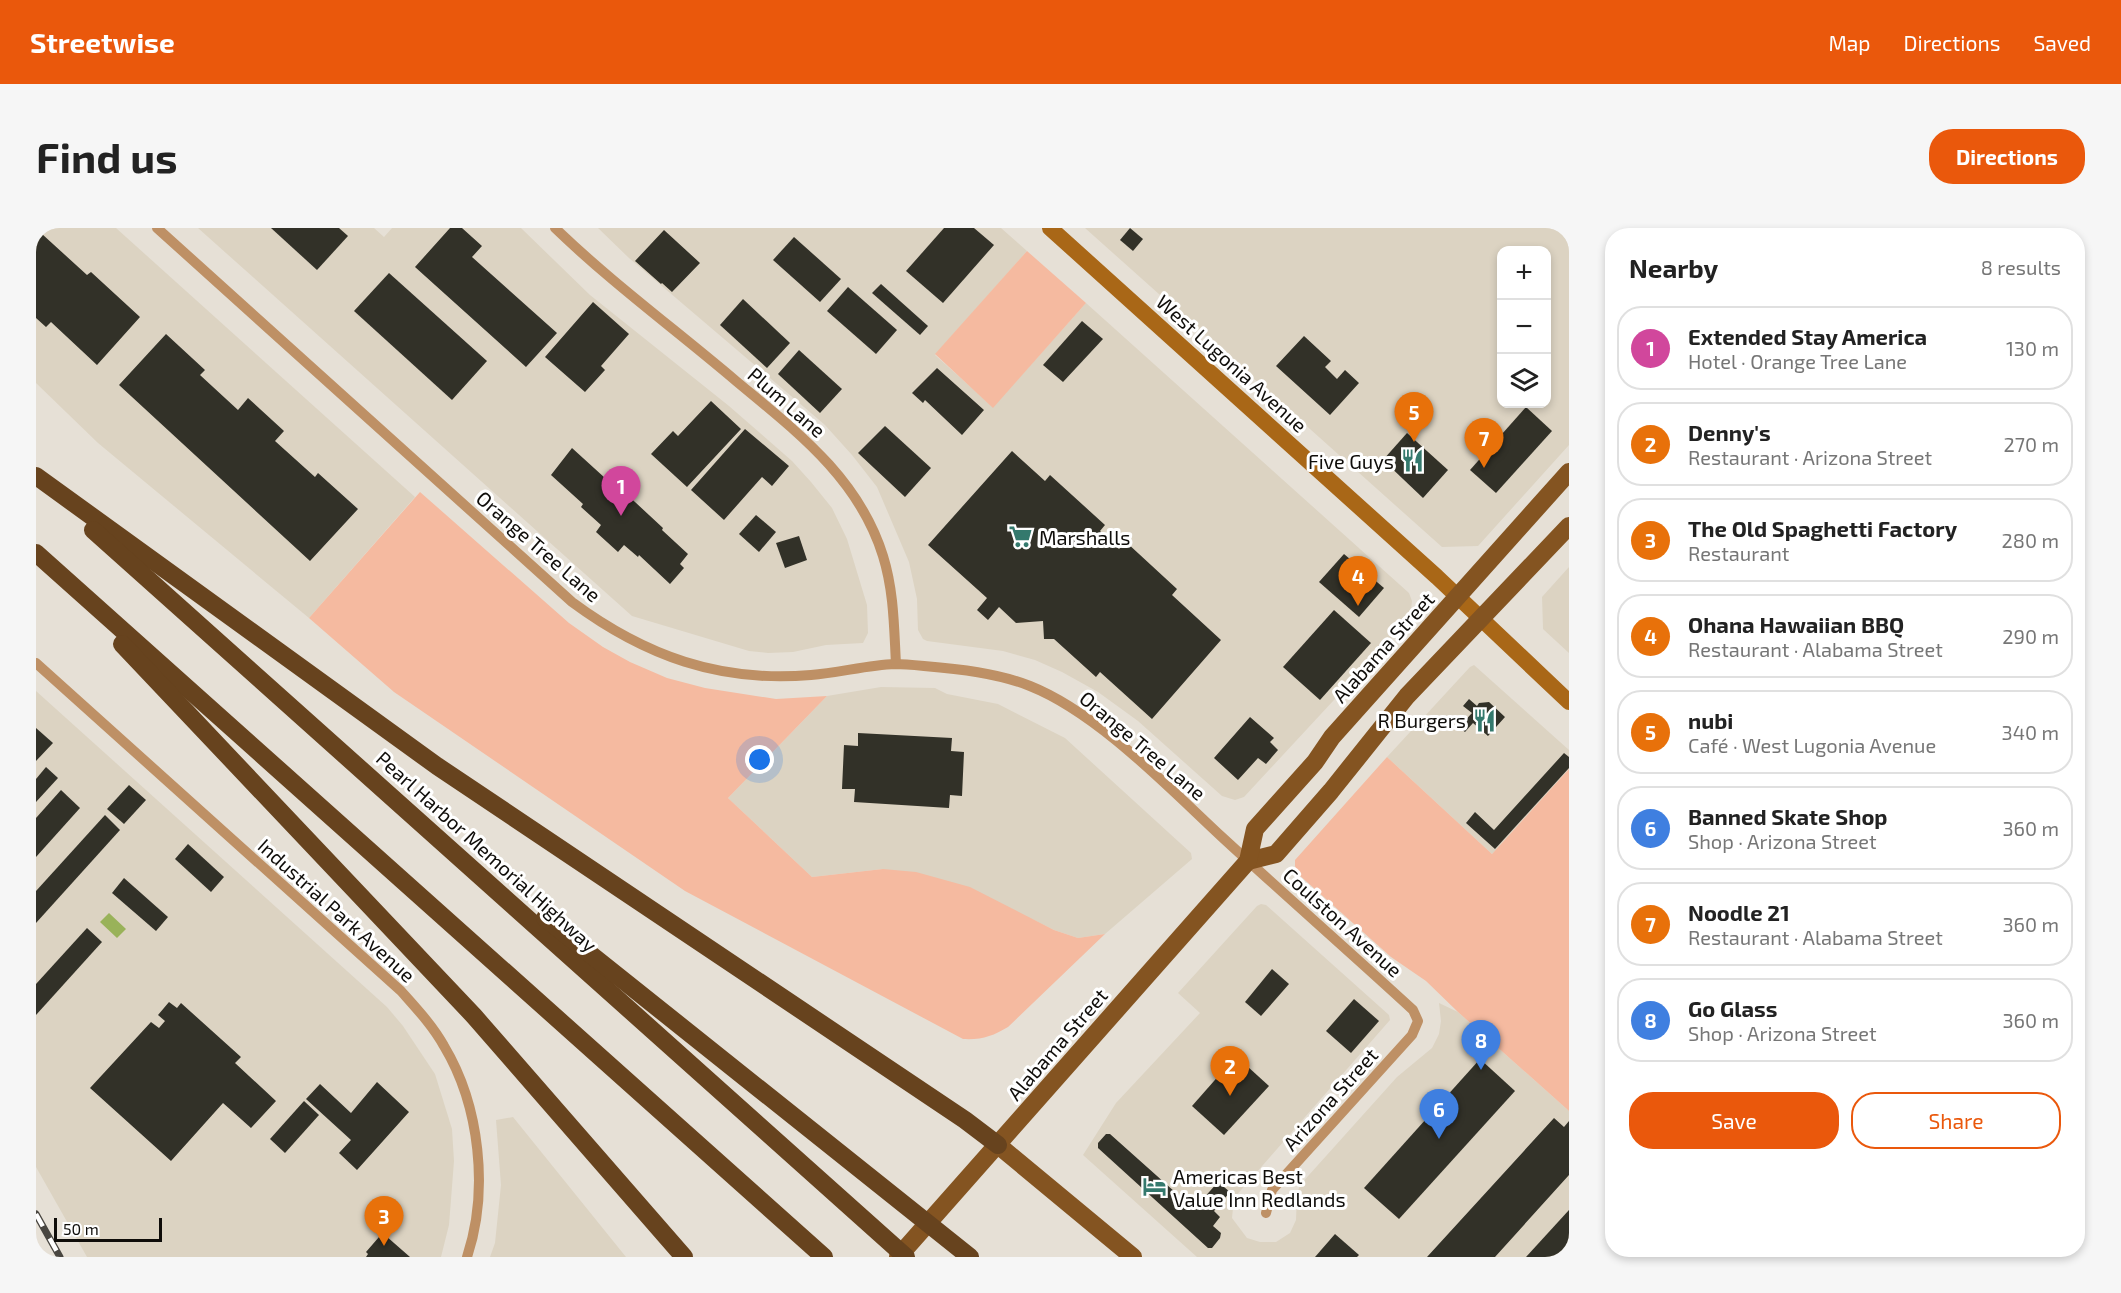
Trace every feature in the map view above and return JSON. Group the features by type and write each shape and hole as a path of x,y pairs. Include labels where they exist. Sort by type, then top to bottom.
{"highway":[{"name":"Pearl Harbor Memorial Highway","path":"36,478 906,1257"},
{"path":"36,478 436,766 998,1145"},
{"path":"36,553 474,1016 684,1257"},
{"path":"36,553 824,1257"},
{"path":"433,832 593,955 970,1257"}],"main road":[{"name":"Alabama Street","path":"898,1257 1248,861 1255,829 1315,762 1332,737 1569,472"},
{"path":"1248,861 1276,854 1331,791 1385,722 1480,618 1569,526"},
{"path":"998,1145 1133,1257"}],"street":[{"name":"Orange Tree Lane","path":"157,228 572,602 626,638 656,653 692,665 726,672 770,676 810,675 896,664 987,674 1029,685 1063,702 1117,742 1248,861"},
{"name":"Plum Lane","path":"555,228 598,269 683,336 798,433 833,467 859,502 883,555 893,604 896,664"},
{"name":"West Lugonia Avenue","path":"1050,228 1458,597 1569,702"},
{"name":"Industrial Park Avenue","path":"36,663 401,991 424,1017 445,1047 460,1080 475,1135 479,1157 479,1195 477,1219 468,1257"},
{"name":"Coulston Avenue","path":"1248,861 1413,1010"},
{"name":"Arizona Street","path":"1266,1213 1272,1190 1412,1035 1418,1021 1413,1010"}],"shaded area":[{"path":"36,228 116,228 415,497 309,618 98,443 36,383"},
{"path":"198,228 374,228 384,237 392,228 521,228 590,295 729,406 792,461 811,482 832,508 847,539 867,605 868,633 863,643 826,645 793,652 749,651 632,616"},
{"path":"598,228 1001,228 1027,251 935,355 993,407 1086,303 1409,593 1412,601 1410,618 1244,797 1235,800 1222,796 1138,721 1098,692 1062,672 1035,660 1003,651 923,639 918,630 917,599 909,562 877,487 852,455 825,425 629,258"},
{"path":"1085,228 1569,228 1569,445 1478,546 1442,547"},
{"path":"1027,251 1086,303 993,408 935,354"},
{"path":"420,492 569,623 603,647 630,662 667,678 705,688 776,699 827,696 728,798 812,877 883,869 916,872 970,887 1054,930 1078,938 1105,934 1008,1027 987,1037 963,1039 685,891 394,692 309,618"},
{"path":"1569,567 1569,653 1543,629 1542,597"},
{"path":"1474,665 1569,750 1569,769 1492,854 1387,757"},
{"path":"881,687 935,688 947,694 998,704 1065,738 1191,853 1192,859 1105,934 1078,938 1034,920 883,869 812,877 728,798 827,696"},
{"path":"36,691 387,1007 403,1026 435,1074 452,1129 454,1161 449,1225 441,1257 87,1257 36,1167"},
{"path":"1387,757 1492,854 1569,769 1569,1111 1426,981 1391,957 1298,874 1295,860"},
{"path":"1261,904 1266,905 1389,1015 1390,1020 1234,1198 1232,1218 1247,1238 1260,1242 1276,1242 1290,1233 1296,1220 1297,1194 1300,1185 1397,1077 1432,1048 1439,1034 1441,1021 1439,1003 1458,1012 1569,1111 1569,1257 1197,1257 1083,1155 1116,1103 1200,1013 1178,993"},
{"path":"109,913 126,929 117,938 100,922"},
{"path":"513,1117 626,1257 490,1257 495,1243 501,1185 496,1120"}],"building":[{"path":"271,228 339,228 348,236 317,270"},
{"path":"450,228 462,228 482,246 472,257 557,333 526,367 415,267"},
{"path":"944,228 974,228 994,245 943,303 906,271"},
{"path":"1130,228 1143,239 1133,251 1120,240"},
{"path":"664,230 700,263 672,292 635,261"},
{"path":"42,234 87,275 91,272 140,317 97,365 51,322 46,327 36,318 36,240"},
{"path":"794,237 841,279 820,302 773,260"},
{"path":"389,273 487,361 452,400 354,311"},
{"path":"881,284 928,326 920,335 872,293"},
{"path":"848,287 897,330 876,354 827,311"},
{"path":"743,299 790,343 767,368 720,325"},
{"path":"593,302 629,334 601,366 605,370 585,392 545,357"},
{"path":"1082,321 1103,339 1063,382 1043,365"},
{"path":"166,334 205,370 200,375 238,410 248,398 284,431 275,441 315,477 318,473 358,509 310,561 119,385"},
{"path":"1304,336 1331,361 1325,367 1337,379 1345,370 1359,383 1330,415 1276,366"},
{"path":"799,350 842,389 820,413 778,374"},
{"path":"937,368 984,410 962,435 925,400 923,403 912,393"},
{"path":"711,401 741,429 687,487 651,454 673,431 678,436"},
{"path":"1525,408 1552,431 1496,493 1470,470"},
{"path":"885,426 931,468 905,497 858,453"},
{"path":"745,429 789,466 772,486 762,477 724,520 691,490"},
{"path":"1407,433 1448,470 1423,498 1383,460"},
{"path":"572,448 605,478 607,476 688,554 680,564 684,568 670,584 639,555 638,557 624,545 618,552 596,532 601,525 581,507 583,504 551,475"},
{"path":"1012,451 1045,481 1050,475 1105,525 1100,531 1119,549 1126,542 1177,589 1172,595 1221,640 1152,719 1100,672 1096,677 1054,639 1044,639 1043,621 1016,623 999,607 988,620 977,610 987,598 928,545"},
{"path":"756,515 776,532 759,552 739,534"},
{"path":"799,536 807,560 785,568 776,543"},
{"path":"1344,554 1384,588 1359,617 1319,582"},
{"path":"1334,610 1371,643 1320,700 1283,667"},
{"name":"R Burgers","path":"1469,699 1477,706 1479,703 1489,702 1505,717 1488,736 1473,723 1465,732 1459,727 1472,713 1463,706"},
{"path":"1250,717 1274,738 1270,742 1278,750 1266,764 1258,758 1238,780 1214,758"},
{"path":"36,728 53,743 36,761"},
{"path":"858,733 952,738 951,751 964,752 962,796 950,795 949,808 854,802 855,789 842,789 844,745 858,746"},
{"path":"1564,753 1569,757 1569,768 1495,849 1466,823 1475,812 1494,830"},
{"path":"46,767 58,778 36,802 36,779"},
{"path":"129,785 146,800 124,824 107,809"},
{"path":"61,790 80,808 36,857 36,818"},
{"path":"105,815 120,830 36,923 36,891"},
{"path":"188,844 224,877 211,892 175,859"},
{"path":"124,878 168,917 156,931 112,893"},
{"path":"87,928 102,942 36,1015 36,984"},
{"path":"1272,969 1289,984 1261,1016 1245,1002"},
{"path":"1354,999 1379,1021 1351,1053 1326,1031"},
{"path":"169,1002 177,1008 181,1003 241,1057 235,1063 276,1101 251,1128 223,1103 171,1161 90,1088 151,1022 159,1028 165,1021 158,1015"},
{"path":"1236,1056 1269,1086 1224,1135 1192,1106"},
{"path":"1480,1059 1515,1091 1399,1219 1364,1188"},
{"path":"377,1082 409,1112 357,1170 339,1153 351,1140 306,1099 320,1084 351,1113"},
{"path":"304,1101 319,1115 285,1153 270,1139"},
{"path":"1554,1118 1564,1127 1569,1121 1569,1175 1495,1257 1427,1257"},
{"name":"Americas Best Value Inn Redlands","path":"1106,1134 1110,1134 1194,1209 1218,1182 1230,1192 1214,1211 1220,1217 1213,1226 1221,1233 1212,1248 1208,1248 1098,1148 1098,1143"},
{"path":"1569,1210 1569,1257 1526,1257"},
{"path":"1335,1234 1359,1255 1357,1257 1315,1257"},
{"path":"386,1236 410,1257 366,1257 368,1254 366,1252 379,1237 382,1240"}],"railway":[{"path":"36,1214 60,1257"}],"place":[{"name":"nubi","path":"1414,442"},
{"name":"Five Guys","path":"1412,461"},
{"name":"Noodle 21","path":"1484,468"},
{"name":"Extended Stay America","path":"621,516"},
{"name":"Marshalls","path":"1021,537"},
{"name":"Ohana Hawaiian BBQ","path":"1358,606"},
{"name":"R Burgers","path":"1484,720"},
{"name":"Go Glass","path":"1481,1070"},
{"name":"Denny's","path":"1230,1096"},
{"name":"Banned Skate Shop","path":"1439,1139"},
{"name":"Americas Best Value Inn Redlands","path":"1155,1187"},
{"name":"The Old Spaghetti Factory","path":"384,1246"}]}
